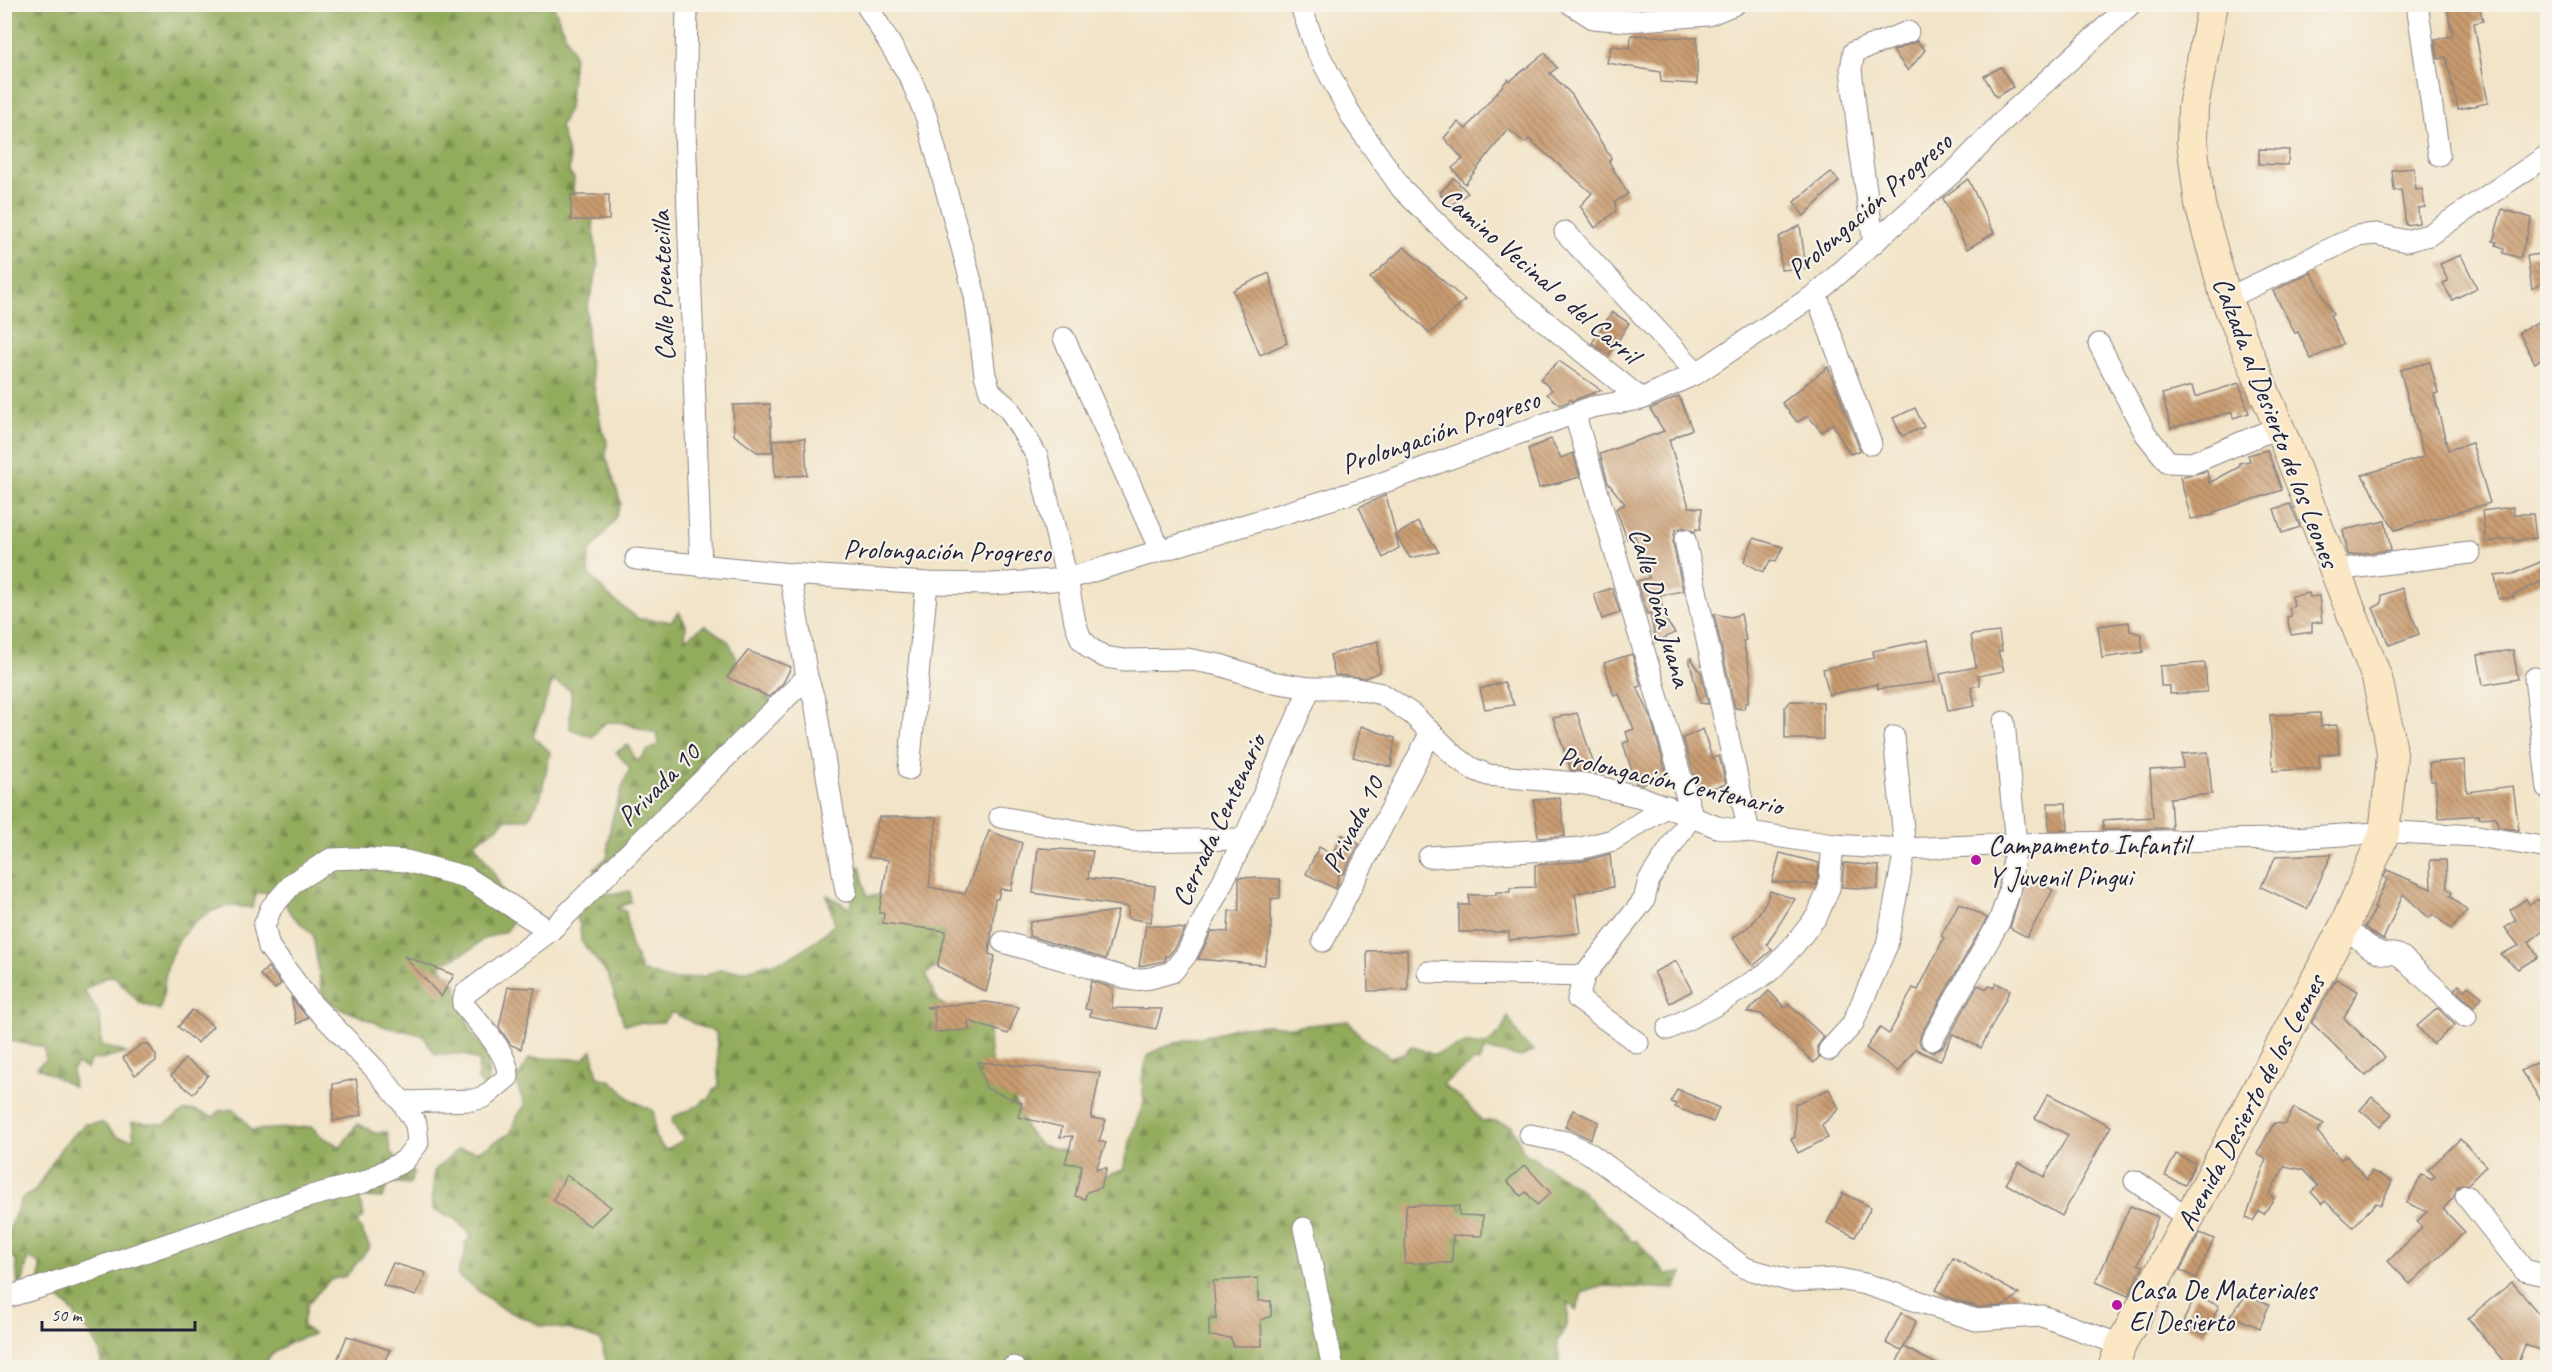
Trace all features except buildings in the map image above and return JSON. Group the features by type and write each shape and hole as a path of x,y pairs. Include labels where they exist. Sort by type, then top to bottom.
{"street":[{"name":"Calle Puentecilla","path":"687,4 685,130 701,566"},
{"name":"Prolongación Centenario","path":"866,4 911,79 927,119 975,296 985,375 990,391 1009,409 1037,456 1075,622 1081,639 1091,649 1105,657 1124,660 1186,659 1220,665 1272,682 1310,688 1352,688 1382,694 1412,714 1456,757 1471,768 1488,775 1555,779 1586,784 1641,797 1692,815 1704,824 1833,845 1905,849 2016,844 2275,839 2434,832 2477,836 2547,848"},
{"name":"Camino Vecinal o del Carril","path":"1300,4 1316,49 1353,119 1401,189 1500,285 1641,399"},
{"path":"1571,4 1626,21 1708,15 1735,4"},
{"name":"Prolongación Progreso","path":"636,559 790,574 927,582 993,584 1067,579 1371,487 1592,407 1641,399 1697,373 1816,294 1960,166 2006,118 2131,4"},
{"name":"Calzada al Desierto de los Leones","path":"2213,4 2193,107 2192,142 2200,205 2226,299 2378,678 2392,754 2384,834"},
{"path":"2417,4 2439,155"},
{"path":"1874,243 1851,69 1854,52 1908,32"},
{"path":"2226,299 2357,236 2376,234 2406,241 2429,235 2546,158"},
{"path":"1565,232 1697,373"},
{"path":"1816,294 1871,444"},
{"path":"1064,338 1160,550"},
{"path":"2099,344 2145,433 2168,462 2192,463 2279,427"},
{"name":"Calle Doña Juana","path":"1575,414 1692,815"},
{"path":"1685,540 1749,832"},
{"path":"2336,570 2470,553"},
{"path":"790,574 807,677 815,702 846,891"},
{"path":"909,769 927,582"},
{"name":"Privada 10","path":"402,1102 473,1100 484,1097 508,1077 509,1068 504,1056 463,1004 465,994 550,931 807,677"},
{"path":"2535,678 2547,789"},
{"name":"Cerrada Centenario","path":"1004,942 1133,980 1172,972 1186,955 1244,839 1310,688"},
{"path":"1932,1040 1999,922 2009,892 2016,844 2004,722"},
{"name":"Privada 10","path":"1323,941 1431,732"},
{"path":"1829,1050 1852,1025 1887,945 1905,849 1894,737"},
{"path":"1429,857 1582,848 1613,840 1666,806"},
{"path":"1638,1043 1578,999 1584,976 1644,900 1649,880 1692,815"},
{"path":"1000,817 1132,841 1244,839"},
{"name":"Avenida Desierto de los Leones","path":"2117,1356 2344,925 2384,834"},
{"path":"1668,1029 1714,1006 1770,971 1795,944 1817,916 1829,888 1833,845"},
{"path":"4,1298 44,1287 307,1197 364,1182 404,1161 418,1143 416,1124 402,1102 374,1068 311,1002 269,947 264,926 271,908 294,882 331,859 406,861 466,877 550,931"},
{"path":"2344,925 2361,941 2380,953 2394,952 2402,957 2466,1017"},
{"path":"1428,972 1584,976"},
{"path":"1530,1135 1566,1142 1589,1153 1745,1268 1791,1281 1839,1279 1865,1284 1976,1320 2042,1316 2117,1356"},
{"path":"2135,1181 2188,1218"},
{"path":"2466,1196 2524,1270 2547,1276"},
{"path":"1304,1228 1334,1368"}],"green space":[{"path":"5,5 553,5 574,55 569,109 560,126 570,161 569,173 574,178 573,191 592,217 598,267 587,308 587,349 602,431 607,441 606,457 621,503 614,521 589,553 588,573 610,597 639,619 671,621 679,612 686,625 685,639 705,625 729,642 744,675 777,705 752,735 725,741 609,880 594,869 608,856 612,821 630,768 616,752 628,745 637,762 648,750 658,745 658,734 620,722 606,722 592,737 570,729 571,690 553,681 533,736 550,752 541,796 528,819 506,819 474,843 493,871 515,916 507,931 483,939 472,949 440,965 456,985 471,1032 488,1054 489,1092 478,1081 479,1061 464,1054 435,1054 423,1035 386,1027 331,1004 322,994 313,935 290,913 280,893 257,893 252,908 224,907 212,911 192,925 184,933 171,955 160,1010 140,1003 114,976 106,977 83,991 94,1004 99,1015 101,1045 126,1053 101,1060 91,1059 87,1069 77,1064 72,1070 74,1087 37,1067 46,1060 44,1047 10,1041 5,1044"},
{"path":"860,866 867,896 888,895 939,923 956,955 926,974 930,986 939,1001 949,1008 979,1013 989,1031 990,1054 995,1074 1014,1099 1027,1130 1040,1145 1065,1151 1102,1177 1123,1170 1133,1131 1144,1102 1142,1080 1147,1056 1161,1048 1233,1028 1267,1025 1290,1027 1348,1021 1360,1036 1390,1057 1405,1053 1411,1046 1434,1055 1466,1043 1486,1045 1501,1032 1508,1016 1521,1040 1534,1051 1521,1057 1485,1049 1479,1062 1474,1061 1443,1084 1482,1121 1495,1121 1512,1126 1524,1152 1581,1190 1602,1213 1618,1223 1631,1241 1637,1241 1666,1274 1682,1273 1675,1289 1603,1286 1582,1293 1576,1311 1568,1302 1567,1324 1557,1342 1560,1367 608,1367 600,1340 571,1330 543,1326 503,1309 457,1275 466,1251 465,1243 470,1238 469,1233 455,1219 432,1209 434,1171 458,1149 479,1151 511,1133 516,1118 525,1105 514,1078 521,1073 529,1058 584,1059 592,1050 598,1077 612,1081 631,1100 654,1111 655,1137 665,1150 684,1140 672,1123 673,1117 700,1105 705,1099 709,1100 719,1086 716,1032 672,1012 663,1022 624,1024 608,975 581,941 580,925 571,909 570,893 580,888 607,894 630,891 631,902 617,908 626,911 630,943 640,971 673,980 705,976 719,970 743,971 787,959 809,946 835,924 827,895 851,909 853,889 845,875"},
{"path":"234,1109 252,1130 312,1127 319,1135 341,1147 357,1124 368,1128 373,1133 387,1132 391,1153 414,1172 410,1184 389,1182 382,1198 359,1197 364,1216 357,1222 370,1247 346,1276 330,1280 308,1303 302,1325 313,1334 282,1347 267,1360 267,1367 101,1367 100,1351 74,1313 56,1297 40,1290 40,1264 28,1258 23,1281 18,1285 16,1260 5,1251 5,1239 22,1198 34,1192 62,1147 85,1124 103,1123 118,1137 134,1139 132,1122 165,1124 184,1111 194,1110 214,1117 219,1111"}],"place":[{"name":"Campamento Infantil Y Juvenil Pingui","path":"1976,860"},
{"name":"Casa De Materiales El Desierto","path":"2117,1305"}]}
